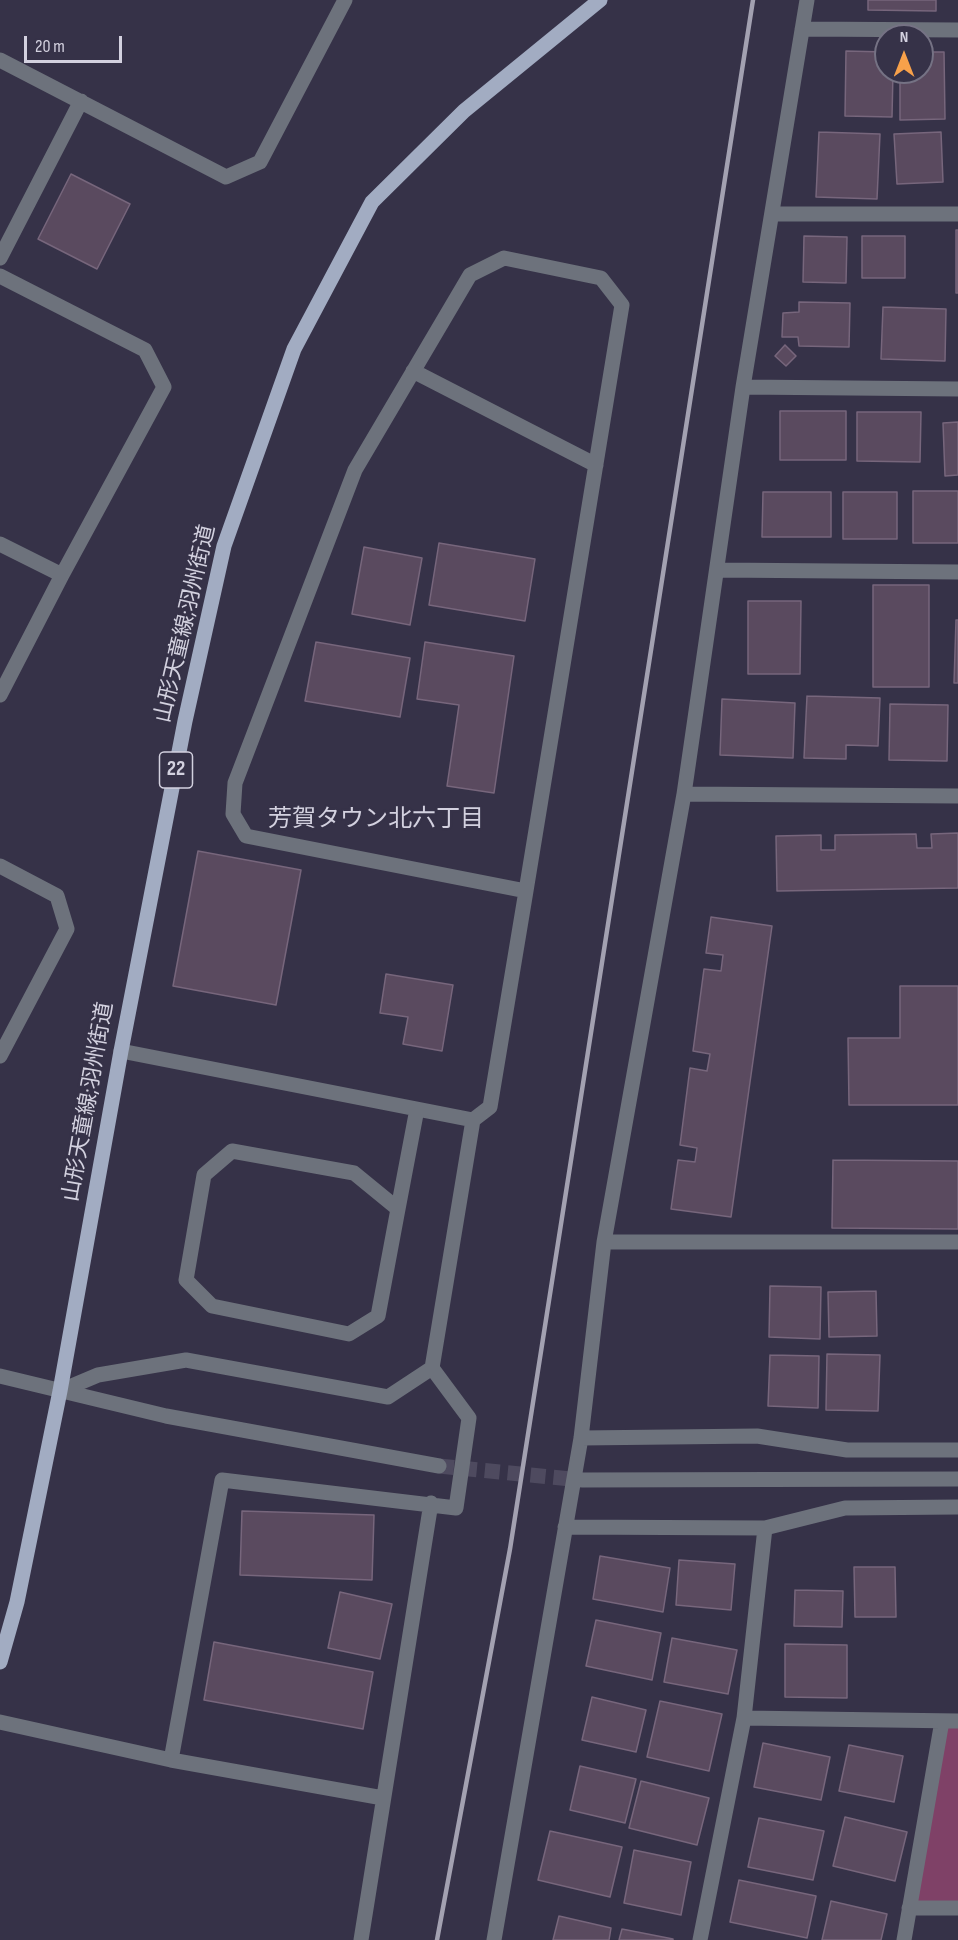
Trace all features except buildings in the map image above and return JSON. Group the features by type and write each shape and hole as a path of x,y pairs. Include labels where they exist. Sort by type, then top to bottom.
{"main road":[{"name":"山形天童線;羽州街道","path":"0,1662 17,1602 60,1391 121,1051 185,720 224,546 294,349 372,202 465,111 600,0"}],"street":[{"path":"0,60 226,177 260,162 345,0"},
{"path":"494,1940 581,1438 604,1242 684,794 743,387 807,0"},
{"path":"802,29 958,30"},
{"path":"0,258 81,101"},
{"path":"772,214 958,214"},
{"path":"171,1760 222,1480 431,1503 456,1508 469,1418 432,1368 473,1120 490,1107 526,891 622,305 601,278 504,258 470,275 355,471 235,783 233,814 246,836 526,891"},
{"path":"0,276 144,350 164,387 0,695"},
{"path":"413,371 596,465"},
{"path":"743,387 958,389"},
{"path":"0,544 62,575"},
{"path":"718,570 958,572"},
{"path":"684,794 958,796"},
{"path":"0,866 57,896 67,929 0,1056"},
{"path":"121,1051 473,1120"},
{"path":"398,1209 354,1173 232,1150 204,1175 186,1280 212,1306 349,1334 378,1316 417,1109"},
{"path":"604,1242 958,1242"},
{"path":"60,1391 98,1375 186,1360 388,1397 432,1368"},
{"path":"0,1376 166,1416 439,1466"},
{"path":"581,1438 757,1436 847,1450 958,1450"},
{"path":"582,1480 958,1479"},
{"path":"360,1940 431,1503"},
{"path":"565,1527 765,1528 845,1508 958,1507"},
{"path":"699,1940 744,1718 765,1528"},
{"path":"744,1718 958,1721"},
{"path":"904,1940 942,1721"},
{"path":"0,1722 171,1760 383,1798"},
{"path":"909,1908 958,1908"}],"shaded area":[{"path":"942,1721 958,1721 958,1908 909,1908"}],"tunnel":[{"path":"439,1466 582,1480"}],"railway":[{"path":"437,1940 510,1549 753,0"}],"district":[{"name":"芳賀タウン北六丁目","path":"376,820"}]}
